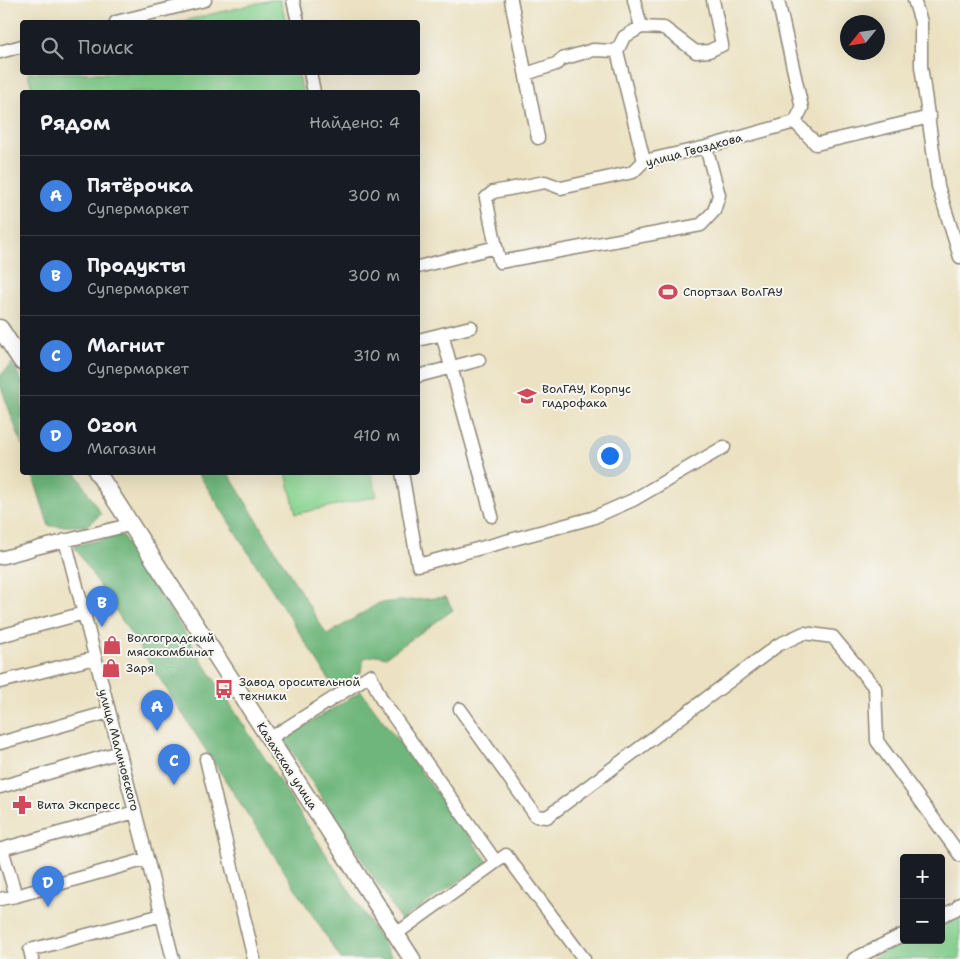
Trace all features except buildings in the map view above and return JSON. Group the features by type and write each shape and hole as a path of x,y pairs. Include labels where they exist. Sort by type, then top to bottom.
{"main road":[{"path":"0,328 20,359"},
{"name":"Казахская улица","path":"99,475 412,959"}],"street":[{"path":"124,20 205,0"},
{"path":"293,0 298,20"},
{"path":"511,0 538,138"},
{"path":"634,0 641,27"},
{"path":"644,161 617,51 624,37 641,27 656,26 664,28 696,52 709,51 722,45 714,0"},
{"path":"778,0 802,108 795,122 816,144 930,117"},
{"path":"914,0 921,22 922,66 938,186 960,257"},
{"path":"0,52 20,47"},
{"path":"526,74 556,64 562,59 593,50 617,51"},
{"path":"311,75 314,90"},
{"name":"улица Гвоздкова","path":"496,247 486,198 493,192 544,182 561,188 633,172 644,161 706,147 795,122"},
{"path":"420,266 496,247 500,262 701,225 714,211 719,195 706,147"},
{"path":"420,340 471,327"},
{"path":"442,334 492,516"},
{"path":"420,375 479,360"},
{"path":"403,475 418,564 592,518 633,500 724,447"},
{"path":"0,558 130,524"},
{"name":"улица Малиновского","path":"65,540 173,959"},
{"path":"0,636 84,613"},
{"path":"460,710 536,816 547,817 778,645 804,634 833,637 875,688 877,741 960,855"},
{"path":"0,682 95,658"},
{"path":"270,739 370,675 382,700 496,862"},
{"path":"0,743 109,712"},
{"path":"0,787 120,752"},
{"path":"206,759 254,959"},
{"path":"16,896 2,849 135,812"},
{"path":"396,934 506,855 584,959"},
{"path":"0,899 147,859"},
{"path":"945,913 960,904"},
{"path":"32,959 30,950 162,914"},
{"path":"854,959 900,936"}],"green space":[{"path":"271,0 280,0 285,20 187,20"},
{"path":"29,75 299,75 302,90 32,90"},
{"path":"12,363 20,377 20,439 0,384 0,376"},
{"path":"33,475 77,475 101,514 86,526 49,526"},
{"path":"199,475 229,475 327,635 379,603 446,597 453,610 386,657 378,655 364,658 361,672 335,689"},
{"path":"286,475 372,475 377,496 296,514"},
{"path":"122,535 393,959 341,959 74,546"},
{"path":"361,691 488,862 401,920 284,739"},
{"path":"960,917 960,959 871,959 902,944 945,944 945,924"}],"place":[{"name":"Спортзал ВолГАУ","path":"668,292"},
{"name":"ВолГАУ, Корпус гидрофака","path":"527,396"},
{"name":"Продукты","path":"102,627"},
{"name":"Волгоградский мясокомбинат","path":"112,645"},
{"name":"Заря","path":"111,668"},
{"name":"Завод оросительной техники","path":"224,689"},
{"name":"Пятёрочка","path":"157,731"},
{"name":"Магнит","path":"174,785"},
{"name":"Вита Экспресс","path":"22,805"},
{"name":"Ozon","path":"48,907"}]}
